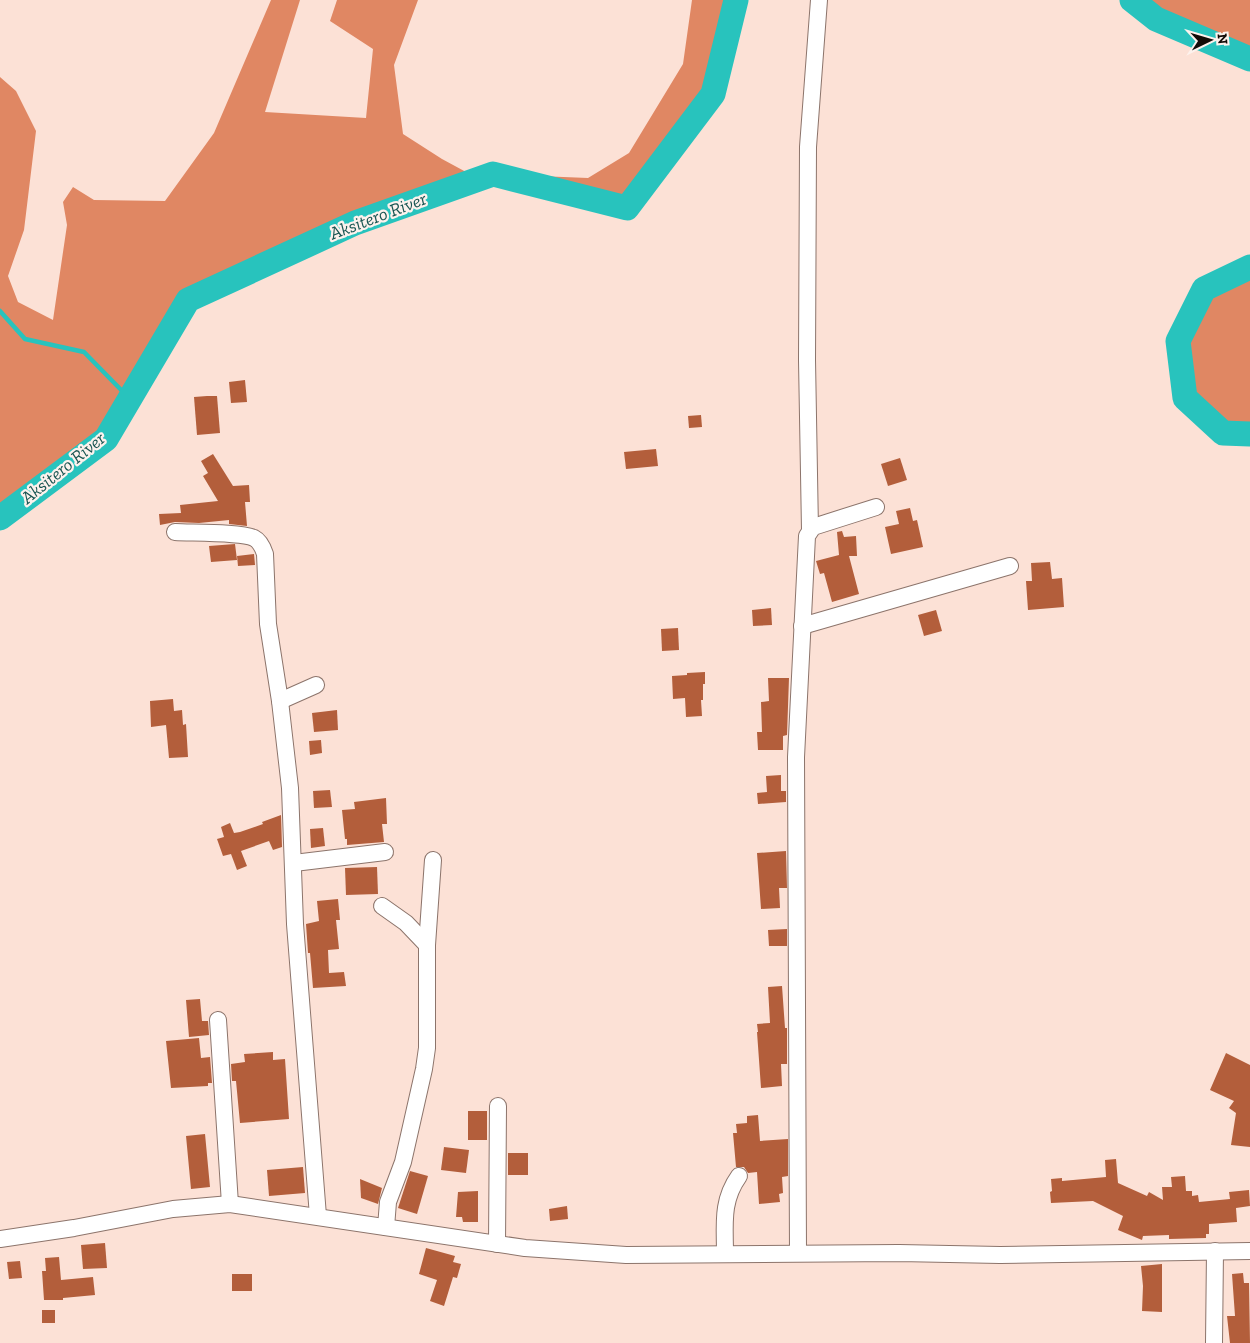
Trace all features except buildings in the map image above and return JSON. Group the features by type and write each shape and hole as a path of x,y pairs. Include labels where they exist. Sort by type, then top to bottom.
{"street":[{"path":"810,530 807,360 808,147 819,0"},
{"path":"798,1253 796,766 807,536 813,527 876,507"},
{"path":"175,532 254,538 261,544 265,554 268,624 280,701 290,788 295,924 318,1216"},
{"path":"802,626 1010,566"},
{"path":"280,701 316,685"},
{"path":"294,863 385,852"},
{"path":"386,1227 388,1202 403,1162 424,1069 427,1039 427,945 432,860"},
{"path":"382,906 406,923 427,945"},
{"path":"218,1020 230,1204"},
{"path":"497,1244 498,1106"},
{"path":"725,1254 727,1196 738,1176"},
{"path":"0,1239 74,1228 173,1208 230,1204 497,1244 567,1252 626,1255 899,1252 1000,1255 1215,1251 1249,1246"},
{"path":"1214,1343 1215,1251"}],"shaded area":[{"path":"271,0 300,0 265,112 366,118 373,49 330,21 337,0 418,0 394,65 403,134 442,159 479,179 188,300 106,439 0,518 0,77 16,91 36,131 24,230 8,276 18,302 53,320 67,225 63,202 73,187 94,200 165,201 214,133"},
{"path":"692,0 736,0 713,94 627,208 493,174 588,178 629,153 683,64"},
{"path":"1132,0 1250,0 1250,59 1156,19"},
{"path":"1250,267 1250,434 1223,433 1185,398 1178,341 1204,289"}],"waterway":[{"name":"Aksitero River","path":"0,518 106,439 188,300 355,223 493,174 627,208 713,94 736,0"},
{"name":"Aksitero River","path":"1132,0 1156,19 1250,59"},
{"name":"Aksitero River","path":"1250,267 1204,289 1178,341 1185,398 1223,433 1250,434"},
{"path":"0,311 25,339 84,352 129,398"}]}
